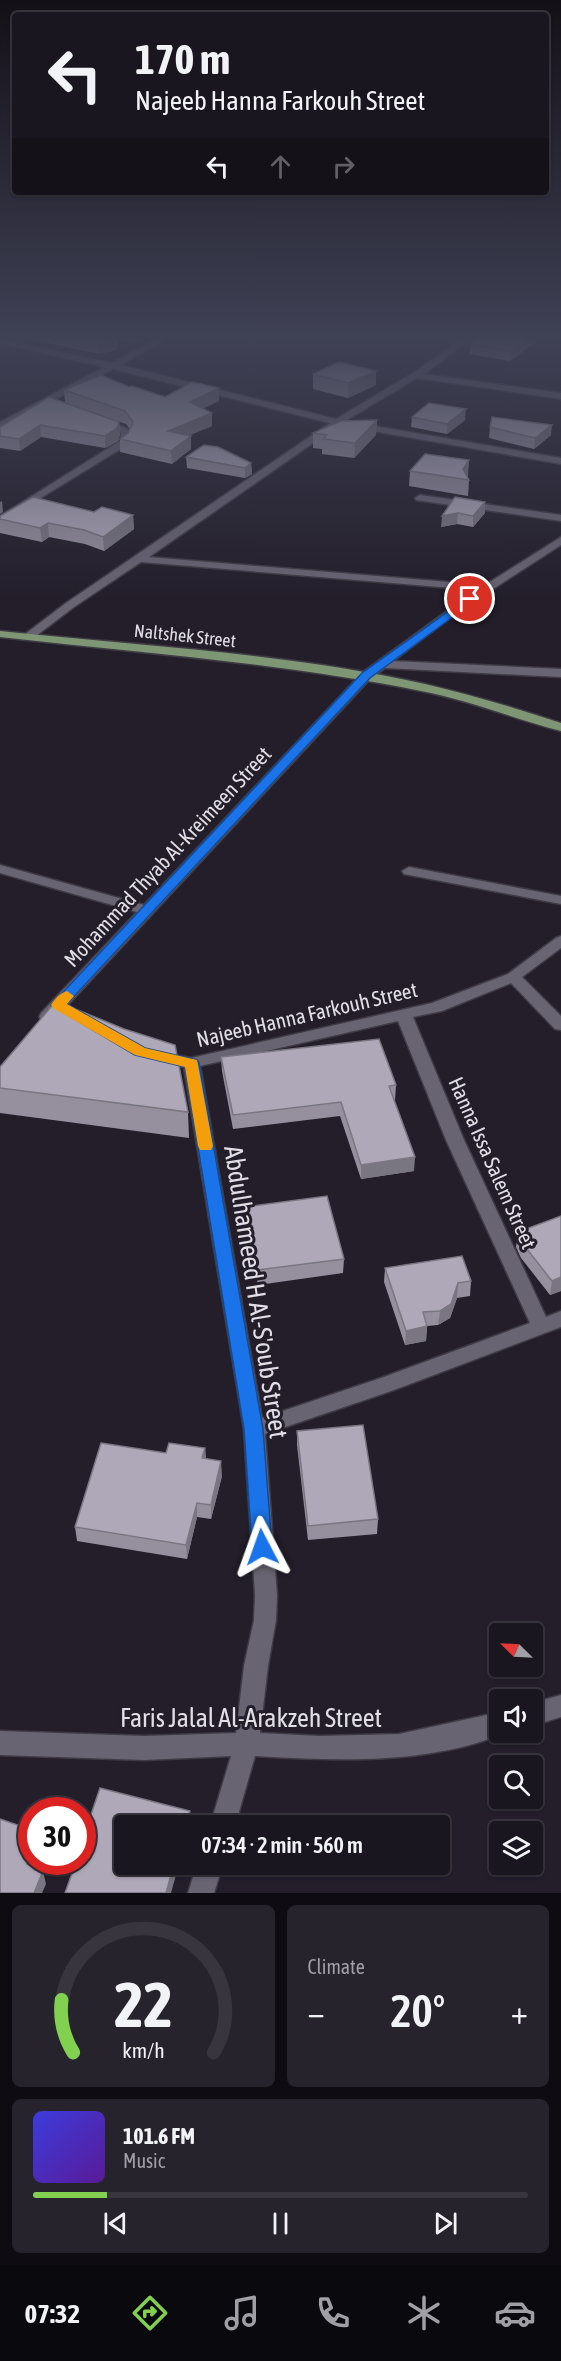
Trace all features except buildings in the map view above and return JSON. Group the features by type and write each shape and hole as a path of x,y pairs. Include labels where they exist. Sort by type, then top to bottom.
{"main road":[{"name":"Naltshek Street","path":"0,634 366,676 470,698 561,727"}],"street":[{"path":"0,520 124,443 128,438 125,431 112,425"},
{"path":"28,637 70,605 332,425"},
{"path":"356,425 561,461"},
{"path":"420,498 561,518"},
{"name":"Mohammad Thyab Al-Kreimeen Street","path":"36,1029 64,1008 147,910 366,676 452,611 561,540"},
{"path":"140,559 487,588"},
{"path":"382,663 561,673"},
{"path":"0,869 147,910"},
{"path":"409,872 561,900"},
{"name":"Najeeb Hanna Farkouh Street","path":"140,1051 165,1059 191,1063 404,1016 436,1007 513,977 561,941"},
{"path":"513,977 561,1025"},
{"name":"Hanna Issa Salem Street","path":"404,1016 455,1140 541,1326"},
{"name":"Abdulhameed H Al-S'oub Street","path":"191,1063 254,1429 266,1595 265,1620 255,1666 247,1744 225,1815"},
{"path":"254,1429 561,1319"},
{"path":"543,1712 561,1706"},
{"name":"Faris Jalal Al-Arakzeh Street","path":"0,1743 144,1748 247,1744 320,1748 399,1746 489,1727"},
{"path":"201,1893 207,1875"}],"slow traffic":[{"path":"67,996 58,1005 140,1051 152,1056 191,1063 205,1146"}],"route":[{"path":"262,1547 254,1429 191,1063 152,1056 140,1051 58,1005 366,676 470,599"}]}
